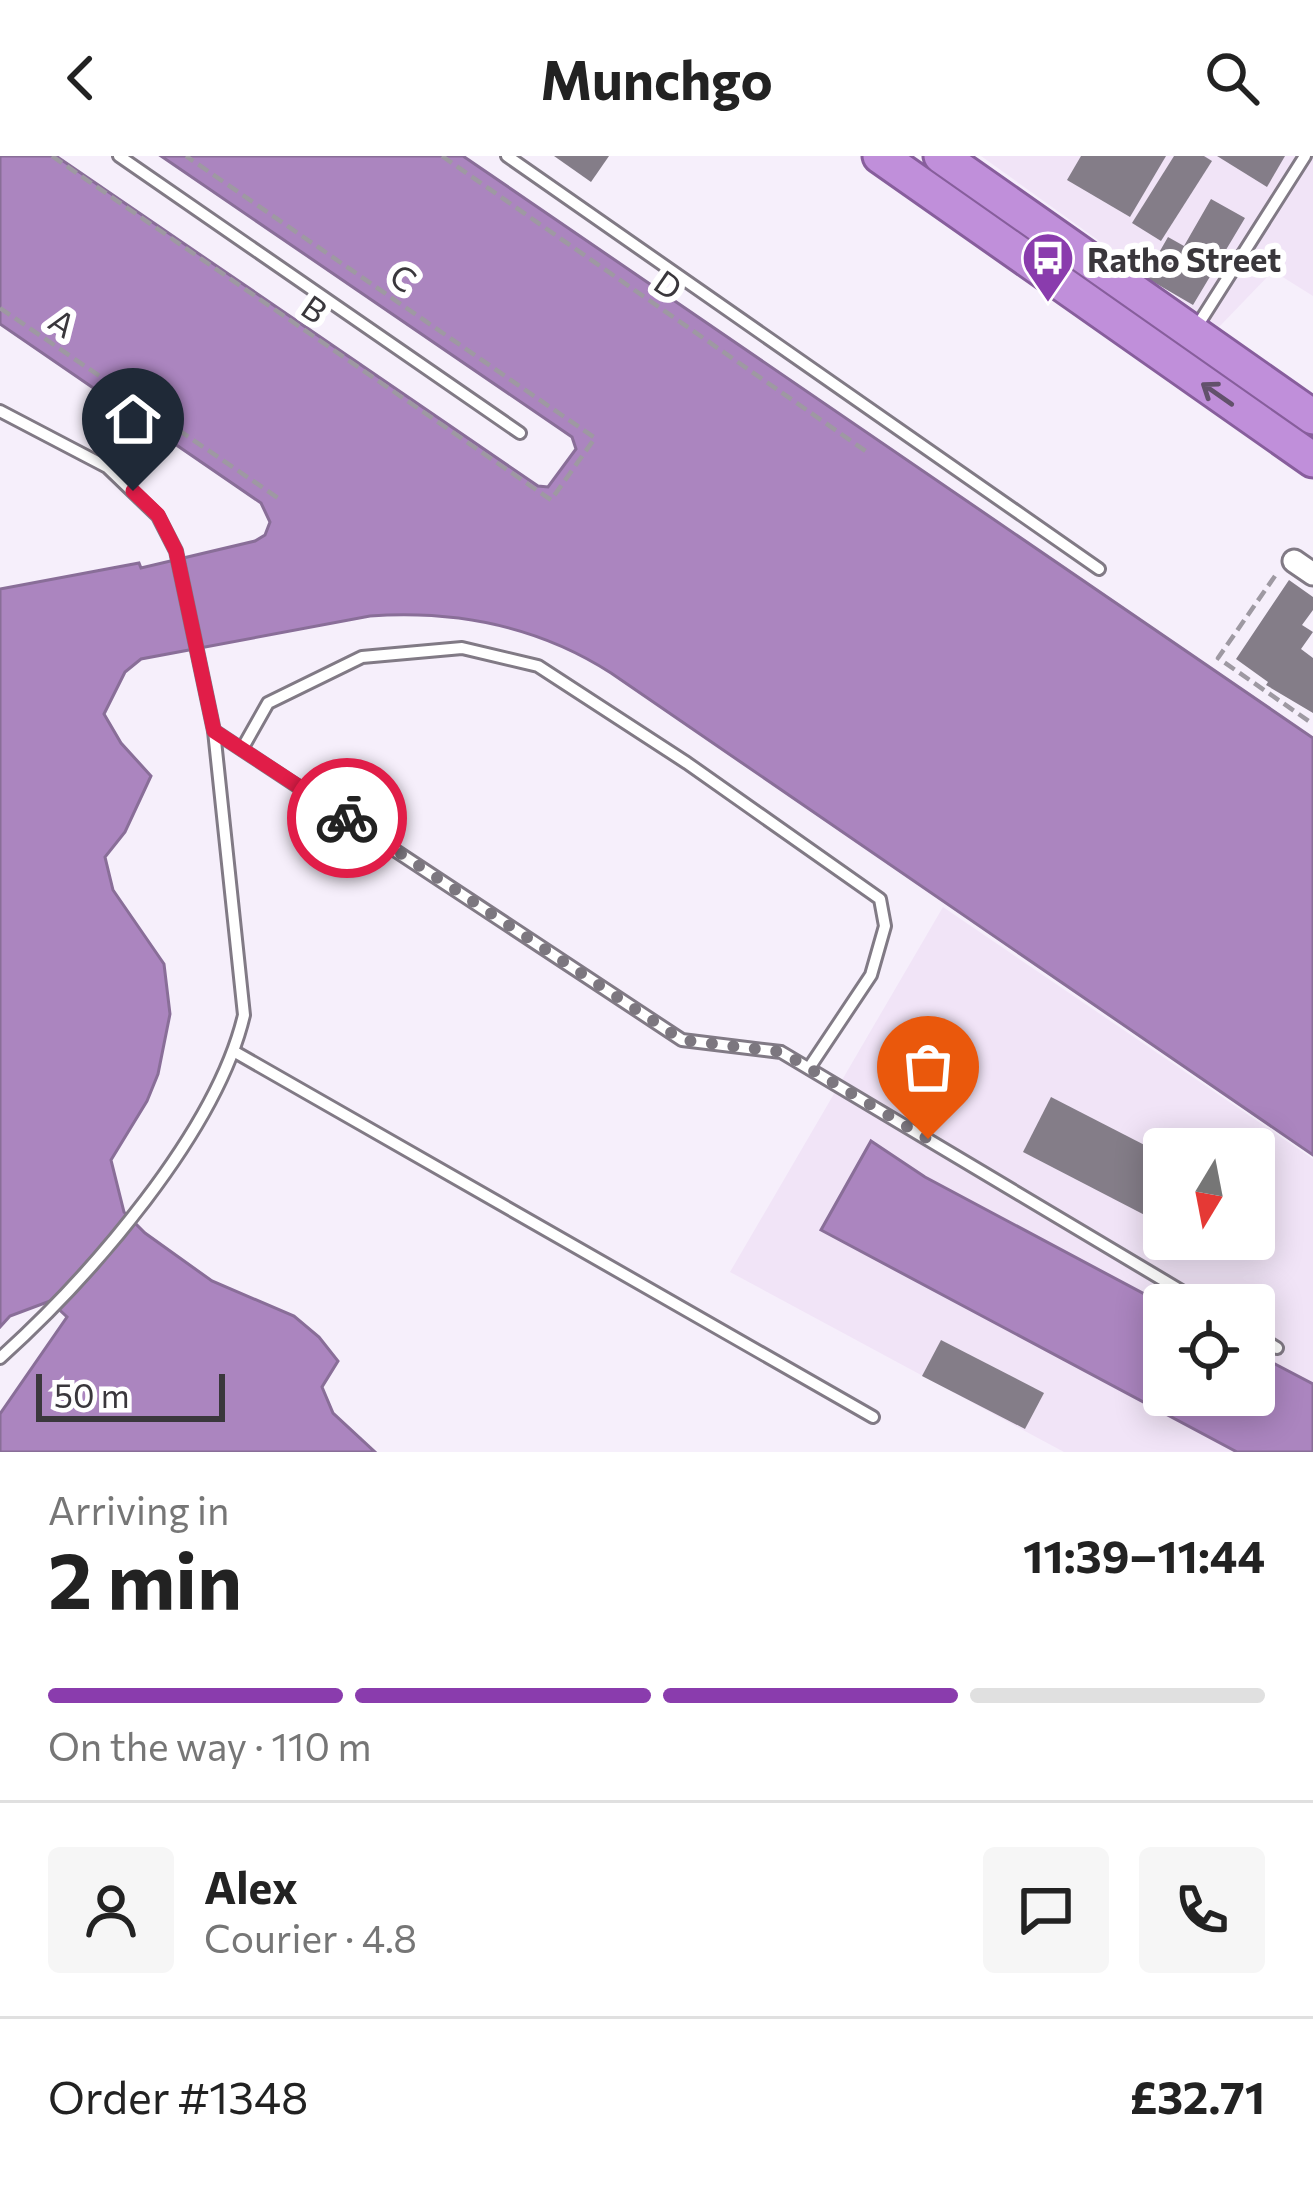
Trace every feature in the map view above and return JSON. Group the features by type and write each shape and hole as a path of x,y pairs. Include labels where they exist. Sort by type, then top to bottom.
{"highway":[{"path":"880,156 1313,460"},
{"path":"942,156 1313,417"}],"lane":[{"path":"119,156 520,434"},
{"path":"508,156 1099,569"},
{"path":"922,187 942,156"},
{"path":"1173,364 1305,156"},
{"path":"0,411 107,467 158,515 176,551 214,731 244,1015 235,1052 166,1177 35,1327 0,1358"},
{"path":"242,749 268,703 362,657 462,648 538,666 880,898 885,926 872,975 809,1068"},
{"path":"214,731 682,1040 782,1052 1170,1284"},
{"path":"235,1052 873,1417"}],"path":[{"name":"B","path":"52,156 551,500 595,438"},
{"name":"C","path":"186,156 595,438"},
{"name":"D","path":"442,156 867,452"},
{"name":"A","path":"0,308 278,498"},
{"path":"1304,568 1288,557 1218,658 1313,724"}],"shaded area":[{"path":"0,156 56,156 538,486 548,487 576,449 572,437 161,156 463,156 1313,738 1313,1155 611,673 555,643 465,619 370,616 141,659 125,672 104,714 121,743 151,776 125,832 105,857 113,890 164,964 170,1014 158,1074 111,1160 124,1212 212,1281 294,1316 319,1337 338,1361 322,1387 333,1413 375,1452 0,1452 0,1414 67,1317 50,1301 10,1316 0,1327 0,589 139,563 141,568 255,541 265,535 270,522 261,503 0,324"},
{"path":"981,156 1313,156 1313,296 1273,271 1219,327"},
{"path":"943,907 1267,1128 1143,1128 1143,1260 1275,1260 1275,1133 1313,1159 1313,1452 1064,1452 730,1272"},
{"path":"871,1141 925,1177 1143,1293 1143,1402 821,1230"},
{"path":"1275,1364 1313,1384 1313,1452 1237,1452 1170,1416 1275,1416"}],"building":[{"path":"554,156 609,156 591,182"},
{"path":"1081,156 1166,156 1130,217 1067,180"},
{"path":"1174,156 1204,156 1212,161 1161,241 1132,223"},
{"path":"1217,156 1285,156 1267,187"},
{"path":"1211,199 1245,218 1193,305 1145,277 1168,237 1184,246"},
{"path":"1289,580 1313,597 1313,610 1302,625 1313,632 1301,649 1313,658 1313,713 1266,685 1236,659"},
{"path":"1051,1097 1143,1144 1143,1214 1023,1152"},
{"path":"941,1340 1044,1393 1025,1429 922,1376"}],"way so far":[{"path":"347,818 682,1040 782,1052 928,1139"}],"place":[{"name":"Ratho Street","path":"1048,304"}],"route":[{"path":"133,491 158,515 176,551 214,731 347,818"}]}
